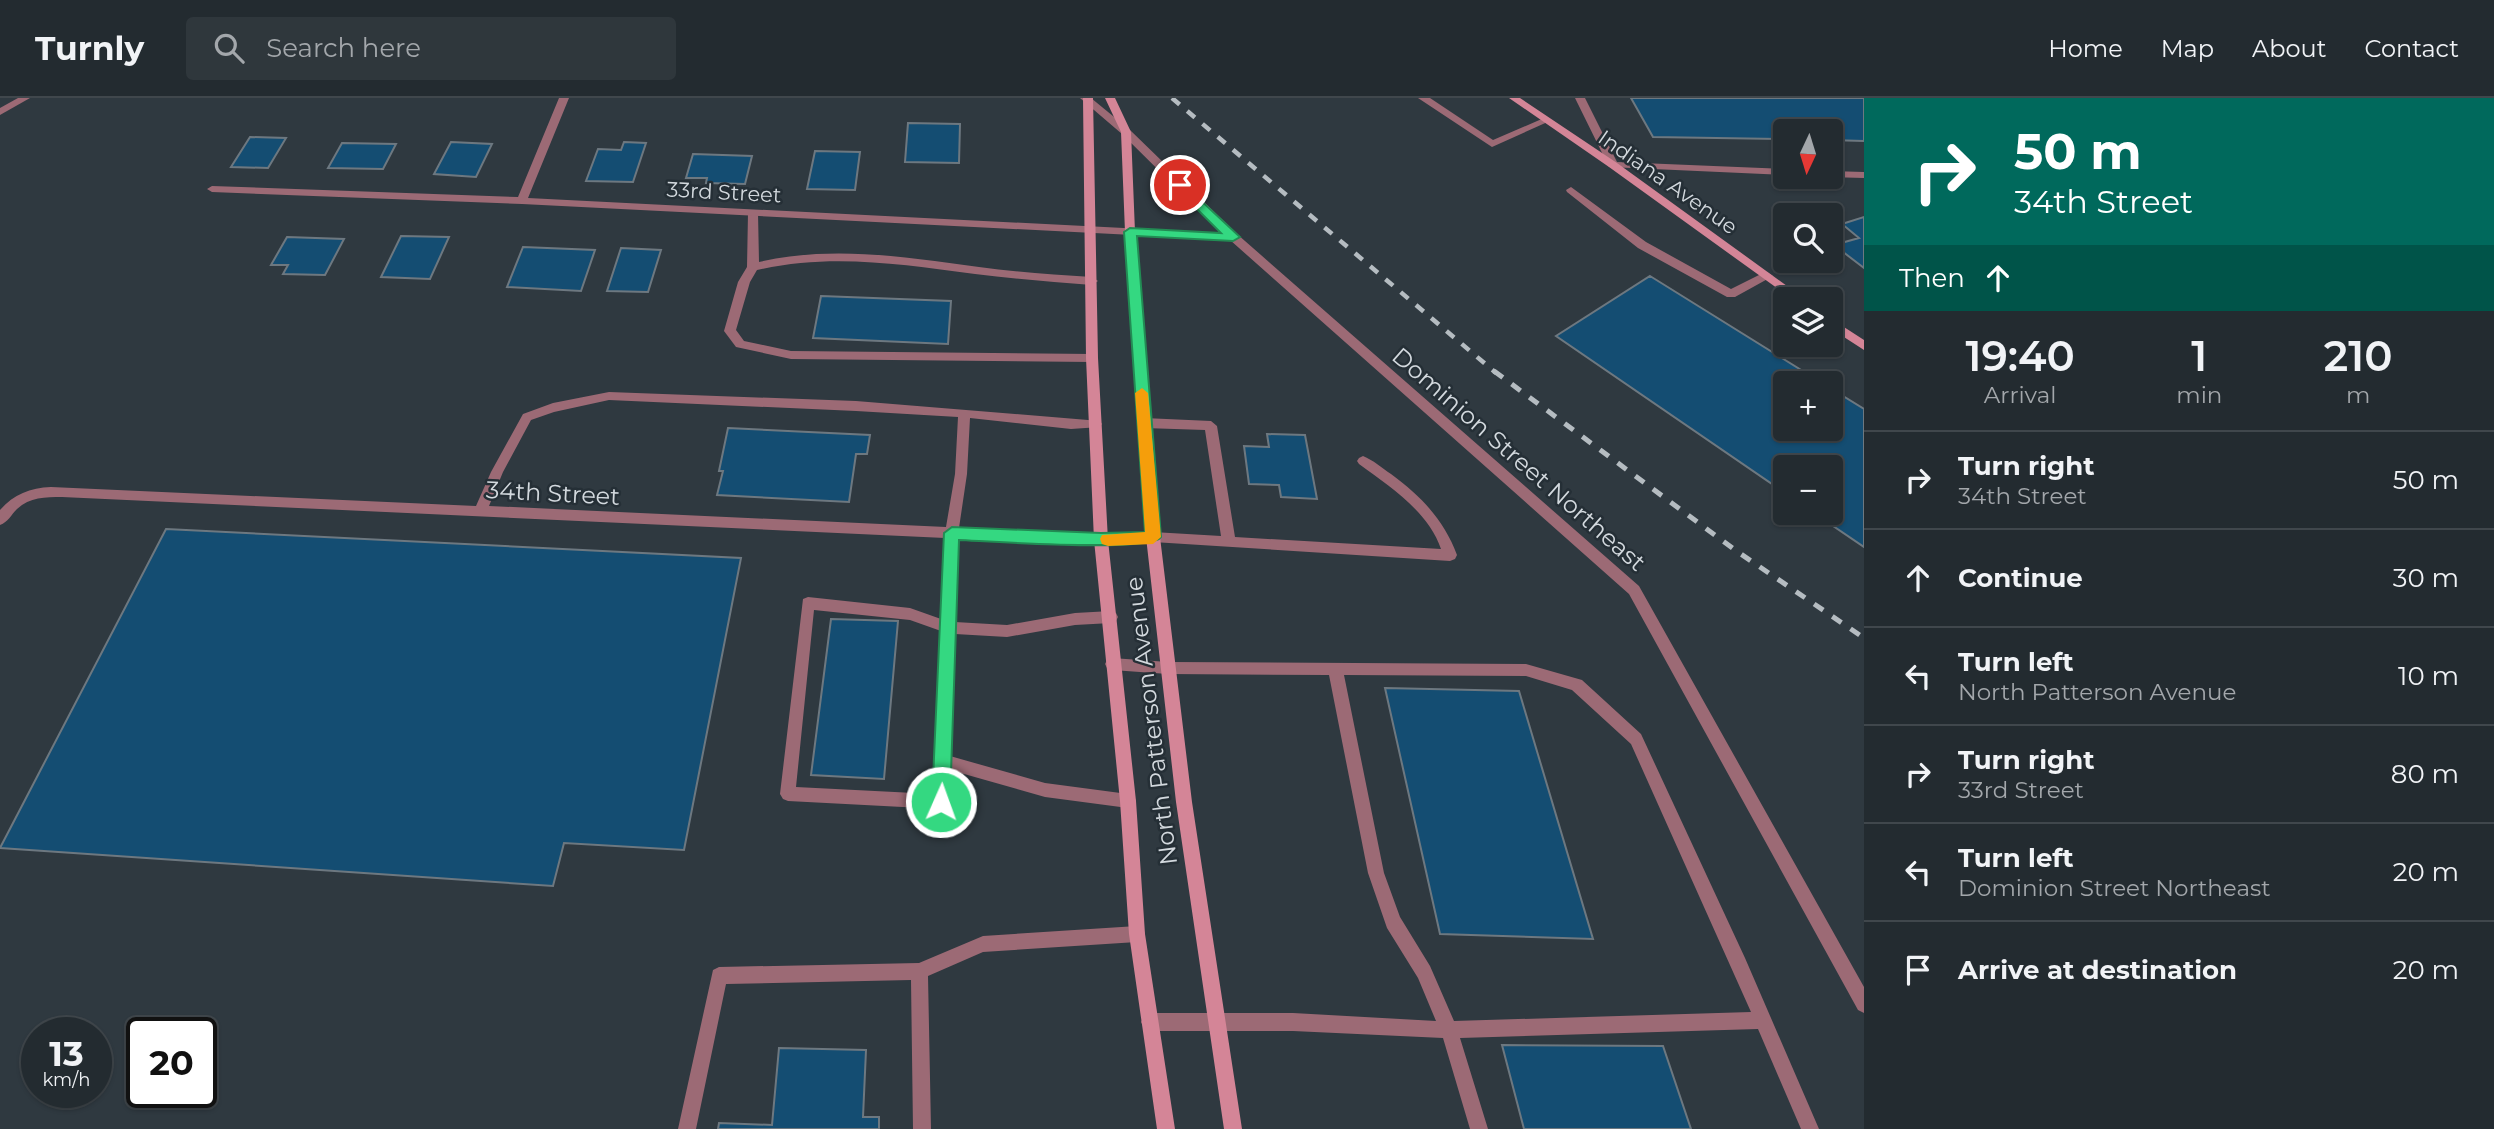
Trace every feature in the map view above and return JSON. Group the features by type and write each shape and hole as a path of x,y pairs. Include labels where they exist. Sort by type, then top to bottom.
{"main road":[{"name":"North Patterson Avenue","path":"1087,98 1092,358 1101,540 1128,801 1137,934 1166,1129"},
{"name":"North Patterson Avenue","path":"1110,98 1126,132 1130,232 1153,537 1184,802 1233,1129"},
{"name":"Indiana Avenue","path":"1514,98 1613,165 1782,287"},
{"path":"1843,331 1864,346"}],"street":[{"path":"0,112 25,98"},
{"path":"522,201 564,98"},
{"name":"Dominion Street Northeast","path":"1087,98 1126,132 1233,237 1634,590 1864,1004"},
{"path":"1423,98 1492,144 1547,120"},
{"path":"1580,98 1613,165 1773,172"},
{"path":"1843,174 1864,175"},
{"name":"33rd Street","path":"212,189 522,201 1233,237"},
{"path":"1571,190 1642,245 1731,293 1767,276"},
{"path":"753,213 753,267 744,282 730,331 740,344 791,355 1092,358"},
{"path":"753,267 775,260 810,257 913,260 1007,274 1092,281"},
{"path":"480,512 497,472 527,416 609,396 964,413 1096,424"},
{"path":"964,413 961,474 952,533 948,628 943,761 941,802 788,794 808,603 910,614 948,628 1007,631 1076,619 1111,617"},
{"path":"1144,423 1211,426 1229,542"},
{"name":"34th Street","path":"4,514 26,495 51,492 1101,540 1153,537 1450,555 1445,536 1430,517 1406,492 1363,461"},
{"path":"1112,664 1168,668 1525,670 1577,685 1636,740 1739,964 1810,1129"},
{"path":"1335,669 1376,873 1392,922 1424,972 1449,1030 1479,1129"},
{"path":"943,761 1045,790 1128,801"},
{"path":"687,1129 719,976 919,971 983,944 1137,934"},
{"path":"919,971 922,1129"},
{"path":"1150,1022 1293,1022 1449,1030 1761,1020"}],"building":[{"path":"1631,98 1864,98 1864,141 1843,140 1843,119 1773,119 1773,139 1653,137"},
{"path":"908,123 960,124 959,163 905,162"},
{"path":"250,137 286,138 268,168 231,167"},
{"path":"451,142 492,144 476,177 434,174"},
{"path":"624,142 646,143 633,182 586,181 598,149 621,150"},
{"path":"342,143 396,144 383,169 328,168"},
{"path":"815,151 860,152 855,190 807,189"},
{"path":"693,154 752,156 745,184 706,183 707,178 686,178"},
{"path":"1864,217 1864,268 1843,252 1843,242 1859,238 1843,224"},
{"path":"401,236 449,237 430,279 381,277"},
{"path":"287,237 344,239 325,275 283,274 288,265 271,265"},
{"path":"523,247 595,250 581,291 507,287"},
{"path":"621,248 661,250 648,292 607,291"},
{"path":"1650,276 1773,353 1773,357 1780,357 1803,371 1773,371 1773,441 1843,441 1843,396 1864,409 1864,547 1832,525 1843,525 1843,455 1773,455 1773,485 1556,336"},
{"path":"821,296 951,301 948,344 813,338"},
{"path":"728,428 870,435 867,454 856,454 849,502 717,495"},
{"path":"1267,434 1305,435 1317,499 1281,497 1279,485 1249,484 1244,446 1269,447"},
{"path":"166,529 741,558 684,850 564,843 553,886 0,848"},
{"path":"831,619 898,621 884,779 811,775"},
{"path":"1385,688 1519,691 1593,939 1440,934"},
{"path":"1502,1045 1663,1046 1691,1129 1524,1129"},
{"path":"779,1048 866,1050 863,1117 879,1117 879,1129 718,1129 719,1123 772,1125"}],"railway":[{"path":"1172,98 1496,373"},
{"path":"1494,371 1735,550 1864,638"}],"slow traffic":[{"path":"1108,539 1153,537 1142,393"}],"route":[{"path":"941,802 952,533 1101,540 1153,537 1130,232 1233,237 1180,185"}]}
